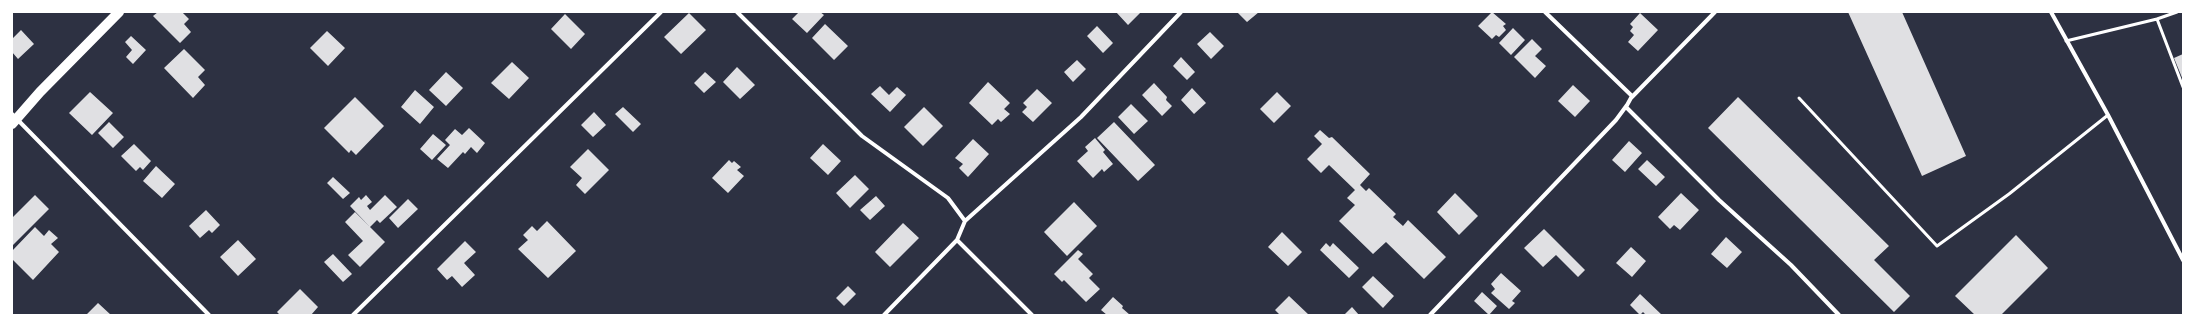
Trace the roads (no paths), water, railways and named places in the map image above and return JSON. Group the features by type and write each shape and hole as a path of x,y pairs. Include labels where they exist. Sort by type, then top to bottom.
{"main road":[{"path":"14,119 119,12"}],"street":[{"path":"353,315 661,12"},
{"path":"737,12 862,136 948,198 965,220"},
{"path":"884,315 958,240 965,220 1081,118 1181,12"},
{"path":"1545,12 1632,96"},
{"path":"1430,315 1626,107 1632,96 1715,12"},
{"path":"2051,12 2066,42 2108,115 2183,260"},
{"path":"1626,107 1719,200 1791,265 1839,315"},
{"path":"14,119 209,315"},
{"path":"958,240 1032,315"}],"lane":[{"path":"2066,42 2157,19 2178,12"},
{"path":"2157,19 2183,87"},
{"path":"1799,98 1937,246 2009,194 2108,115"}]}
